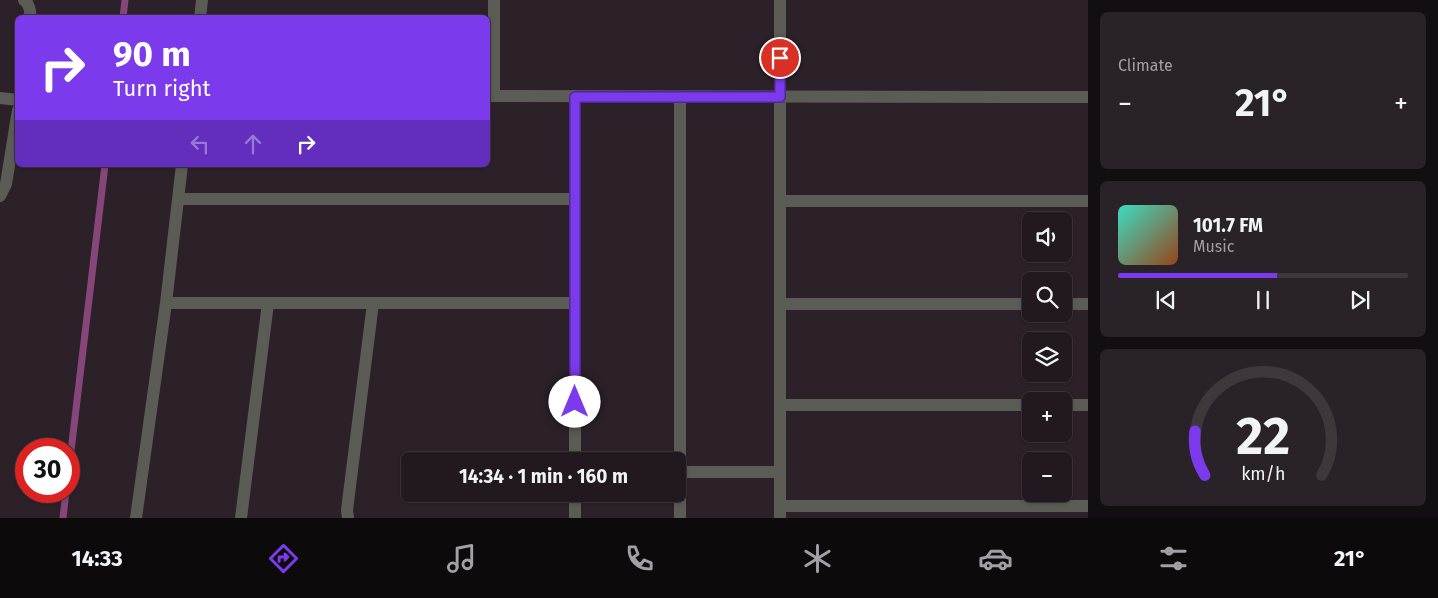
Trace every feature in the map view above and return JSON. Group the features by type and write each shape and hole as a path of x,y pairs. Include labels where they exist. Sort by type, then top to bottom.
{"street":[{"path":"24,0 30,15"},
{"path":"200,15 202,0"},
{"path":"494,0 490,96 1088,97"},
{"path":"780,0 780,512 986,512 1088,506"},
{"path":"575,97 575,452"},
{"path":"679,452 680,97"},
{"path":"0,98 15,100"},
{"path":"0,196 6,184 15,128"},
{"path":"136,518 166,303 182,167"},
{"path":"178,199 575,199"},
{"path":"780,200 1088,201"},
{"path":"166,303 575,303"},
{"path":"241,518 268,303"},
{"path":"348,518 347,510 373,303"},
{"path":"780,304 1022,304"},
{"path":"1072,304 1088,304"},
{"path":"780,404 1022,404"},
{"path":"1072,404 1088,404"},
{"path":"686,472 780,472"},
{"path":"575,502 575,518"},
{"path":"680,502 680,518"}],"waterway":[{"path":"123,15 125,0"},
{"path":"73,438 105,167"},
{"path":"63,518 65,503"}],"route":[{"path":"575,402 575,97 780,97 780,58"}]}
